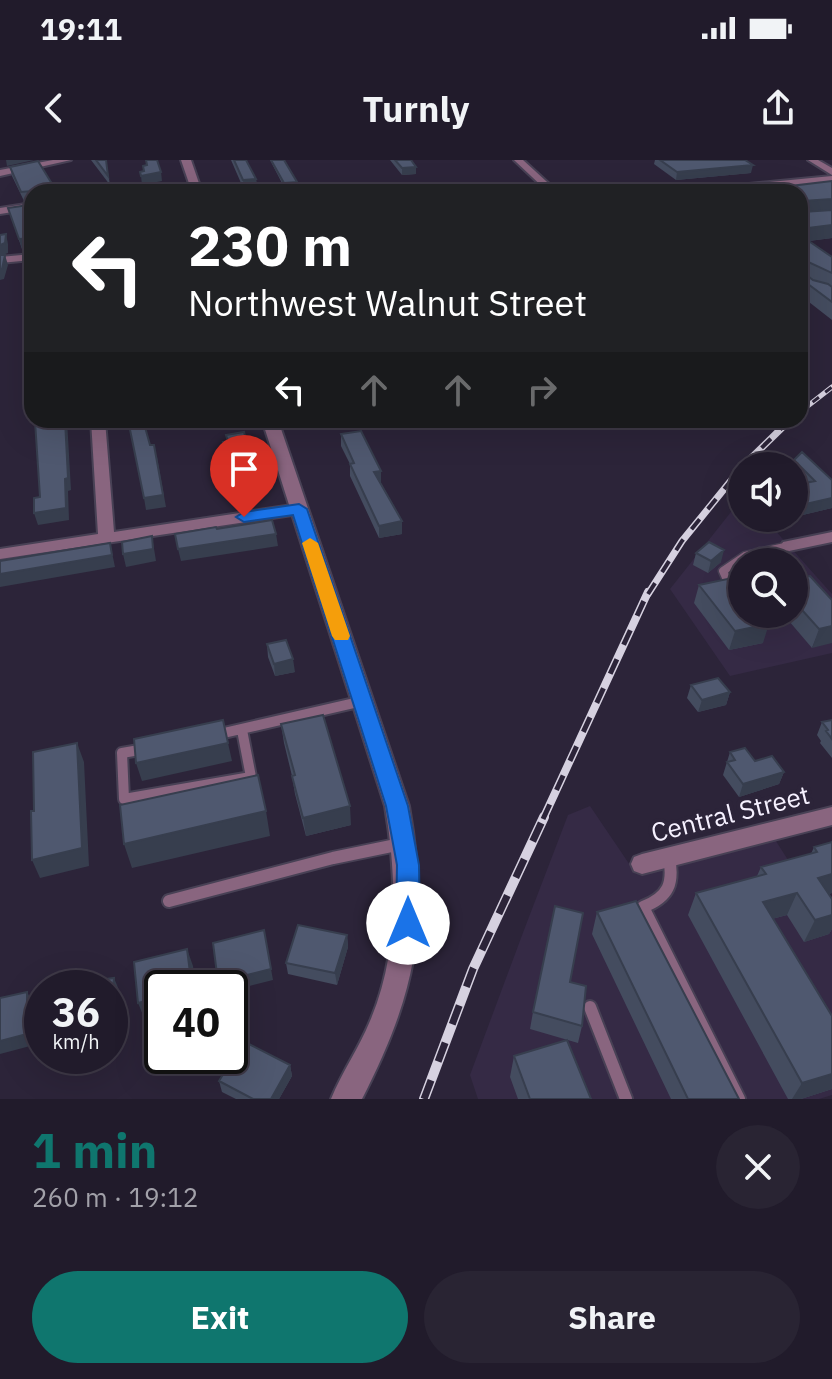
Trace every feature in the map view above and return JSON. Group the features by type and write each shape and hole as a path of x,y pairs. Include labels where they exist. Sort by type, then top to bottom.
{"street":[{"path":"0,173 67,160"},
{"path":"186,160 194,184"},
{"path":"518,160 544,184"},
{"path":"812,160 832,172"},
{"path":"780,184 832,179"},
{"path":"0,211 24,207"},
{"path":"0,260 24,258"},
{"path":"99,428 106,537"},
{"path":"273,428 397,806 408,865 408,923 387,1015 346,1099"},
{"path":"0,554 299,509"},
{"path":"789,546 832,537"},
{"name":"Central Street","path":"642,864 832,816"}],"lane":[{"path":"779,548 789,546"},
{"path":"197,739 363,701"},
{"path":"152,747 122,753 124,799 251,777 242,730"},
{"path":"169,901 333,858 404,844"},
{"path":"669,857 674,880 670,891 659,902 643,907 739,1099"},
{"path":"590,1007 626,1099"}],"shaded area":[{"path":"728,516 728,532 777,532 791,548 728,548 728,628 808,628 808,567 832,594 832,653 730,676 670,589"},
{"path":"590,806 636,874 774,838 832,929 832,1095 819,1099 478,1099 470,1075 524,930 568,815"}],"building":[{"path":"96,160 106,160 108,176"},
{"path":"146,160 157,160 161,172 141,176 143,166 147,165"},
{"path":"234,160 246,160 256,179 243,180"},
{"path":"271,160 284,160 297,182 284,183"},
{"path":"395,160 411,160 416,167 402,168"},
{"path":"660,160 745,160 753,165 677,172"},
{"path":"38,161 52,184 24,184 24,192 21,192 10,167"},
{"path":"832,181 832,199 808,201 807,184"},
{"path":"24,206 24,239 19,239 8,208"},
{"path":"832,210 832,225 808,228 808,212"},
{"path":"6,234 5,243 0,245 0,235"},
{"path":"808,240 832,257 832,273 808,262"},
{"path":"0,255 5,255 2,269 0,269"},
{"path":"808,276 832,287 832,302 808,284"},
{"path":"35,428 65,428 66,508 34,513 34,498 40,497"},
{"path":"130,428 145,428 150,445 154,445 163,495 144,498"},
{"path":"361,431 381,471 374,472 402,521 379,526 350,464 354,463 341,434"},
{"path":"244,432 253,466 244,468 248,480 230,483 223,442 228,442 226,435"},
{"path":"808,458 832,480 832,498 808,503 808,482 815,481 808,474"},
{"path":"272,520 276,534 178,549 175,534"},
{"path":"152,536 153,549 123,554 122,542"},
{"path":"709,542 724,550 711,561 696,553"},
{"path":"110,543 112,555 0,574 0,561"},
{"path":"808,576 832,600 832,626 819,629 808,617"},
{"path":"728,579 728,622 699,585"},
{"path":"286,640 293,659 274,664 267,644"},
{"path":"718,678 730,692 702,700 691,685"},
{"path":"323,715 350,806 303,818 281,724"},
{"path":"223,720 228,743 136,763 134,739"},
{"path":"832,720 832,739 822,722"},
{"path":"77,743 82,848 32,860 33,752"},
{"path":"745,748 755,761 772,756 784,772 743,784 727,762 735,760 730,752"},
{"path":"258,775 266,811 124,844 120,805"},
{"path":"832,842 832,874 818,878 832,899 832,915 815,920 797,893 763,902 832,1016 832,1074 802,1083 696,893 766,874 761,867 817,852 814,847"},
{"path":"636,901 739,1099 688,1099 597,912"},
{"path":"555,906 583,913 570,982 586,986 582,1026 533,1012"},
{"path":"298,925 347,935 335,973 286,963"},
{"path":"264,930 271,969 248,975 248,970 216,970 213,943"},
{"path":"187,949 190,970 144,970 144,1002 138,1003 134,962"},
{"path":"24,993 24,1035 0,1041 0,998"},
{"path":"567,1040 591,1099 530,1099 514,1056"},
{"path":"248,1044 290,1065 271,1099 253,1099 219,1081 223,1074 248,1074"}],"railway":[{"path":"808,406 832,387"},
{"path":"757,452 782,428"},
{"path":"648,594 682,541 728,484"},
{"path":"543,819 648,592"},
{"path":"424,1099 473,969 544,817"}],"slow traffic":[{"path":"310,543 341,636"}],"route":[{"path":"244,517 299,509 397,806 408,865 408,923"}]}
